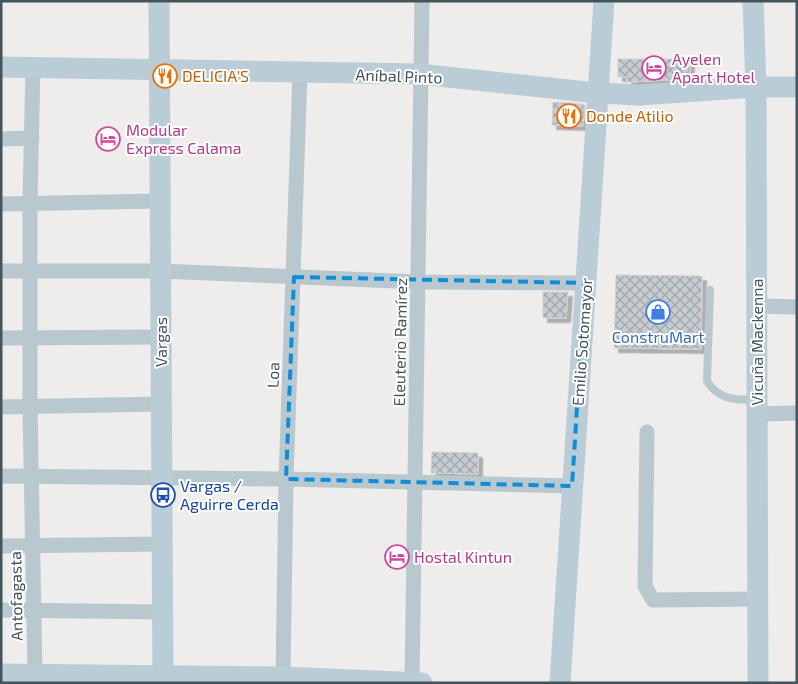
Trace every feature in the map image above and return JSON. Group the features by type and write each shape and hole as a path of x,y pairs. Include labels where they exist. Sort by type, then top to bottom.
{"street":[{"name":"Vargas","path":"159,1 163,679"},
{"name":"Eleuterio Ramírez","path":"415,682 419,74 422,1"},
{"name":"Emilio Sotomayor","path":"560,683 604,1"},
{"name":"Vicuña Mackenna","path":"752,1 756,87 758,683"},
{"name":"Aníbal Pinto","path":"1,67 33,66 159,71 419,74 598,93 639,95 756,87 797,87"},
{"name":"Antofagasta","path":"33,66 30,203 30,406 35,674"},
{"name":"Loa","path":"283,677 286,479 300,73"},
{"path":"1,139 32,138"},
{"path":"1,204 160,201"},
{"path":"1,271 160,270 294,278 419,282 585,283"},
{"path":"757,306 797,307"},
{"path":"1,338 161,337"},
{"path":"1,407 161,404"},
{"path":"757,407 797,413"},
{"path":"648,432 645,586 653,600 757,599"},
{"path":"1,476 286,479 572,486"},
{"path":"1,546 162,544"},
{"path":"1,610 163,612"},
{"path":"1,674 163,679 283,677 415,682"}],"lane":[{"path":"710,290 707,382 715,392 731,400 757,407"}],"highlighted area":[{"path":"294,277 585,283 572,486 286,479"}],"building":[{"name":"Ayelen Apart Hotel","path":"618,59 690,59 690,79 627,82 627,77 618,77"},
{"name":"Donde Atilio","path":"553,102 583,104 585,106 583,126 552,125"},
{"name":"ConstruMart","path":"616,275 702,276 701,349 614,348"},
{"path":"543,292 568,292 566,318 543,318"},
{"path":"432,452 478,453 478,474 431,473"}],"place":[{"name":"Ayelen Apart Hotel","path":"654,68"},
{"name":"DELICIA'S","path":"165,76"},
{"name":"Donde Atilio","path":"569,116"},
{"name":"Modular Express Calama","path":"108,139"},
{"name":"ConstruMart","path":"658,312"},
{"name":"Vargas / Aguirre Cerda","path":"163,495"},
{"name":"Hostal Kintun","path":"397,557"}]}
